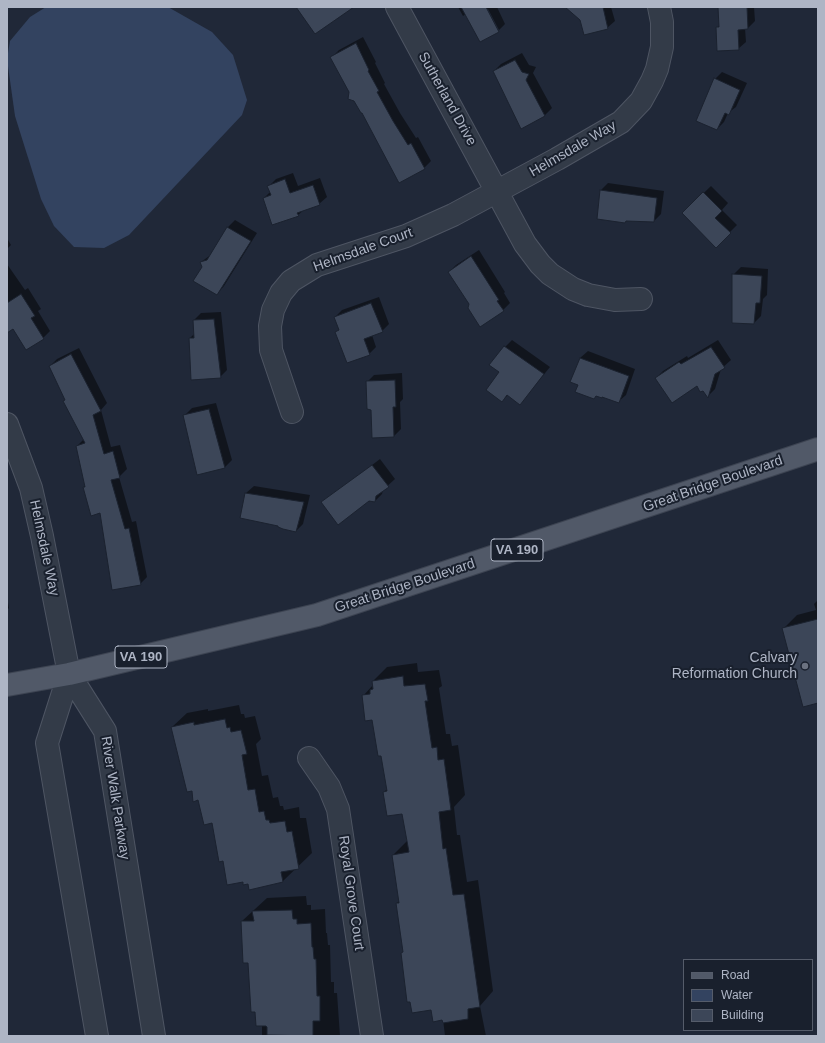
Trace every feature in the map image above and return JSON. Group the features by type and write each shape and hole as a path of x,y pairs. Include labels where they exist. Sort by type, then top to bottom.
{"main road":[{"name":"Great Bridge Boulevard","path":"7,685 69,674 317,615 818,449"}],"street":[{"name":"Sutherland Drive","path":"396,7 525,244 550,274 572,288 588,295 615,300 641,299"},
{"name":"Helmsdale Way","path":"497,192 601,135 629,114 640,101 657,70 662,47 662,22 659,7"},
{"name":"Helmsdale Court","path":"292,412 271,350 270,326 281,293 291,281 317,265 406,236 453,215 497,192"},
{"name":"Helmsdale Way","path":"7,424 31,488 69,674"},
{"path":"69,674 48,743 97,1036"},
{"name":"River Walk Parkway","path":"69,674 105,732 154,1036"},
{"name":"Royal Grove Court","path":"309,758 329,787 338,809 372,1036"}],"water":[{"path":"46,7 168,7 212,32 233,55 247,100 242,115 129,235 104,248 74,247 54,226 41,199 15,116 7,59 10,41 30,17"}],"building":[{"path":"296,7 354,7 315,34"},
{"path":"461,7 486,7 499,32 480,42"},
{"path":"565,7 603,7 608,29 584,35 580,20"},
{"path":"718,7 747,7 748,29 738,30 739,50 717,51 716,27 719,27"},
{"path":"356,43 369,70 368,71 379,91 377,92 408,145 411,143 425,169 399,183 362,113 354,101 348,99 349,92 330,57"},
{"path":"515,60 522,72 529,74 526,80 545,116 521,129 493,71"},
{"path":"714,78 740,90 729,115 725,113 717,130 696,121"},
{"path":"285,179 290,193 313,185 320,205 297,213 299,216 272,225 263,198 271,195 267,186"},
{"path":"600,190 657,198 654,222 626,221 625,223 597,219"},
{"path":"703,192 722,211 715,218 731,233 716,248 682,213"},
{"path":"227,227 251,241 217,295 193,281 202,267 200,262 207,260"},
{"path":"471,256 499,300 497,301 504,311 480,327 468,308 469,304 448,272"},
{"path":"732,274 762,276 760,303 756,303 754,324 732,323"},
{"path":"21,294 35,316 31,318 44,339 26,350 13,329 7,333 7,303"},
{"path":"371,303 383,332 364,339 370,355 347,363 335,332 339,330 334,317"},
{"path":"214,319 221,378 191,380 189,338 194,338 193,320"},
{"path":"504,346 544,374 520,405 507,395 502,402 486,390 499,372 489,365"},
{"path":"711,347 725,368 715,374 708,398 703,391 700,392 697,386 672,403 655,378 679,362 681,364"},
{"path":"71,354 101,411 93,415 104,454 113,451 120,478 111,480 125,529 129,528 141,585 112,590 100,513 91,516 83,487 85,487 76,446 85,443 63,401 65,400 49,366"},
{"path":"580,358 629,376 619,403 596,396 594,399 575,392 578,385 570,382"},
{"path":"395,380 396,407 393,407 394,437 372,438 371,410 367,409 366,381"},
{"path":"209,409 225,468 197,475 183,415"},
{"path":"372,465 389,487 376,496 375,502 369,501 338,525 321,502"},
{"path":"245,493 304,502 296,532 283,529 278,526 240,518"},
{"name":"Calvary Reformation Church","path":"818,619 818,703 803,707 782,628"},
{"path":"403,676 404,686 425,684 428,701 425,701 432,748 437,747 438,760 444,759 451,810 439,812 443,849 446,848 453,895 464,894 480,1007 468,1009 468,1019 443,1023 442,1020 433,1022 431,1010 412,1013 410,1002 407,1002 401,953 403,952 396,903 399,903 392,855 409,852 402,814 387,816 383,792 387,791 381,756 378,756 372,720 365,721 362,695 370,694 370,690 373,689 372,681"},
{"path":"225,719 227,728 230,727 231,732 241,730 247,754 242,755 248,790 255,789 259,812 264,811 266,820 269,820 270,823 285,821 287,832 292,831 299,869 281,872 283,882 249,890 248,884 243,885 243,882 227,885 223,861 219,862 212,823 204,825 198,800 193,802 192,791 187,792 171,727 194,722 194,725"},
{"path":"292,910 293,919 297,919 297,924 311,923 312,947 314,959 316,959 317,996 320,996 320,1021 313,1021 313,1036 267,1035 267,1027 256,1026 255,1012 251,1012 248,963 243,963 241,921 254,921 252,911"}],"place":[{"name":"Calvary Reformation Church","path":"805,666"}]}
